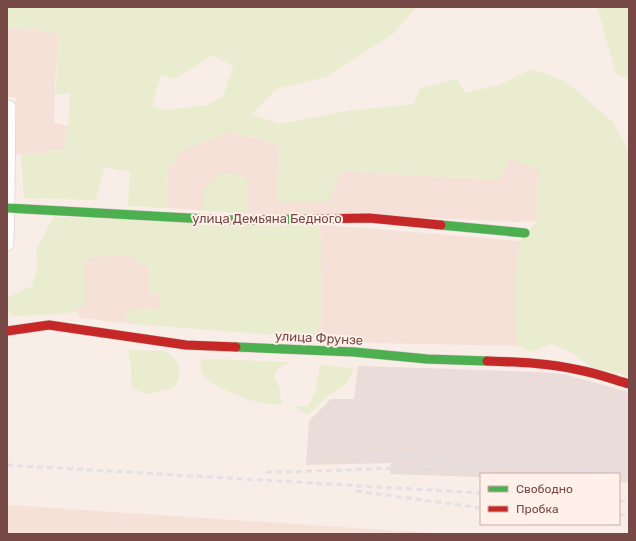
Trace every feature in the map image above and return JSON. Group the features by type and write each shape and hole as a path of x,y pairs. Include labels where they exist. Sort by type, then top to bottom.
{"street":[{"path":"7,244 8,107"},
{"name":"улица Демьяна Бедного","path":"8,208 224,220 369,218 525,233"},
{"name":"улица Фрунзе","path":"7,331 49,325 186,345 354,352 427,359 522,362 580,370 629,384"}],"shaded area":[{"path":"16,28 60,33 55,81 54,123 68,126 64,150 55,149 37,155 12,154 16,97 7,97 7,29"},
{"path":"229,132 279,144 277,202 342,171 498,180 510,159 540,169 537,198 537,221 519,222 434,218 277,215 167,208 168,169 183,150"},
{"path":"320,225 520,241 515,286 517,346 375,343 315,338 321,295"},
{"path":"128,255 149,269 160,294 160,309 130,310 124,315 132,324 81,318 77,311 85,304 85,280 83,266 88,257"},
{"path":"358,366 564,374 629,392 629,483 620,482 620,473 480,473 480,477 390,474 391,463 306,465 309,421 331,399 354,399"},
{"path":"7,505 447,534 7,534"}],"green space":[{"path":"7,7 417,7 393,34 326,77 276,89 252,114 279,124 346,111 414,104 420,88 457,79 465,93 499,85 531,69 565,81 613,122 629,151 629,376 591,367 571,352 551,344 532,352 517,346 515,286 520,241 537,221 537,198 540,170 511,159 498,180 342,171 328,201 277,202 279,144 229,132 183,150 168,169 167,208 128,206 130,172 104,167 96,200 24,198 21,154 37,155 55,149 64,150 68,126 70,93 55,95 60,33 16,28 7,29","holes":["213,55 233,66 223,97 207,105 166,110 152,106 161,75 175,79"]},
{"path":"597,7 629,7 629,80 616,74"},
{"path":"235,173 248,181 248,212 202,211 204,188 219,174"},
{"path":"54,217 320,225 322,321 315,338 132,324 124,314 130,310 160,309 160,294 149,294 149,269 127,255 88,257 83,266 85,280 85,304 77,311 63,314 13,316 7,310 8,298 31,287 37,272 36,249"},
{"path":"128,350 166,351 173,357 179,366 179,379 174,388 148,394 133,389"},
{"path":"203,359 289,362 277,370 274,376 281,391 280,399 284,404 267,404 256,402 213,384 203,375 201,371 200,363"},
{"path":"320,365 353,368 349,380 343,386 326,397 307,415 294,407 308,406 316,389"}],"railway":[{"path":"323,451 461,461"},
{"path":"266,472 507,464 629,472"},
{"path":"7,465 480,493"},
{"path":"356,491 480,508"},
{"path":"620,501 629,501"},
{"path":"620,515 629,515"}],"traffic: fast":[{"path":"8,208 224,220 312,219"},
{"path":"441,225 525,233"},
{"path":"236,347 354,352 427,359 487,361"}],"traffic: jam":[{"path":"312,219 369,218 441,225"},
{"path":"7,331 49,325 186,345 236,347"},
{"path":"487,361 545,364 592,373 629,384"}]}
